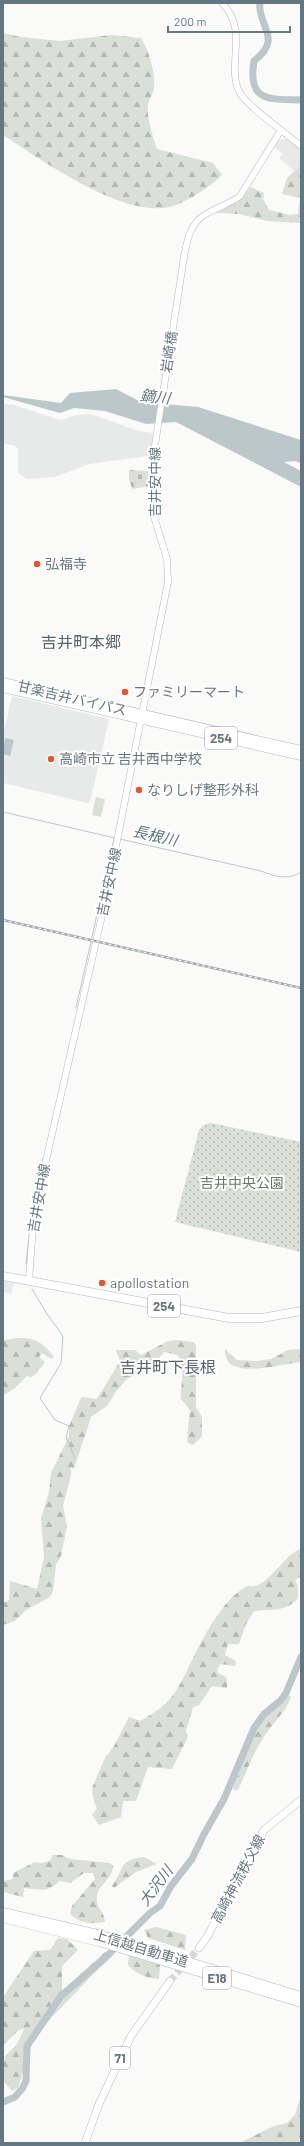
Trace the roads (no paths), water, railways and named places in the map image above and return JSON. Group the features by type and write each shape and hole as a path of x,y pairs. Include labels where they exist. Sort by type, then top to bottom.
{"highway":[{"name":"甘楽吉井バイパス","path":"3,682 141,717"},
{"name":"甘楽吉井バイパス","path":"3,688 141,717"},
{"name":"254","path":"141,717 301,750"},
{"name":"254","path":"141,717 301,756"},
{"name":"254","path":"3,1276 229,1318 262,1318 301,1311"},
{"name":"上信越自動車道","path":"3,1912 101,1938 301,1996"},
{"name":"上信越自動車道","path":"3,1918 101,1938"},
{"name":"上信越自動車道","path":"134,1948 301,2003"}],"main road":[{"path":"222,3 228,10 234,22 236,80 240,94 301,146"},
{"name":"岩崎橋","path":"155,436 184,257 190,230 198,220 207,213 232,203 240,196 281,130"},
{"name":"吉井安中線","path":"29,1280 33,1227 39,1191 104,907 169,576 167,560 156,529 154,510 153,458 155,436"},
{"name":"高崎神流秩父線","path":"199,1948 207,1937 264,1830 301,1800"},
{"name":"71","path":"85,2143 99,2104 131,2036 170,1981"}],"waterway":[{"path":"260,3 260,11 268,39 263,53 254,61 254,85 258,92 263,96 280,99 301,100"},
{"name":"長根川","path":"3,812 115,838"},
{"path":"76,1008 114,839"},
{"name":"長根川","path":"120,839 261,871 281,877 296,875 301,872"},
{"path":"26,1264 31,1219 43,1158"},
{"path":"32,1289 47,1314 63,1336 61,1363 40,1398 55,1420 69,1426 66,1437 75,1458"},
{"name":"大沢川","path":"3,2102 15,2097 22,2089 26,2081 27,2046 61,1996 105,1958 150,1913 160,1906 171,1886 192,1859 224,1799 254,1728 264,1714 280,1701 286,1693 301,1657"}],"tunnel":[{"path":"170,1981 199,1948"}],"railway":[{"path":"3,920 301,988"}],"place":[{"name":"弘福寺","path":"37,564"},
{"name":"ファミリーマート","path":"125,692"},
{"name":"高崎市立 吉井西中学校","path":"51,759"},
{"name":"なりしげ整形外科","path":"139,790"},
{"name":"apollostation","path":"102,1283"}],"district":[{"name":"吉井町本郷","path":"81,642"},
{"name":"吉井町下長根","path":"168,1367"}],"water label":[{"name":"鏑川","path":"155,397"}],"park label":[{"name":"吉井中央公園","path":"242,1183"}]}
